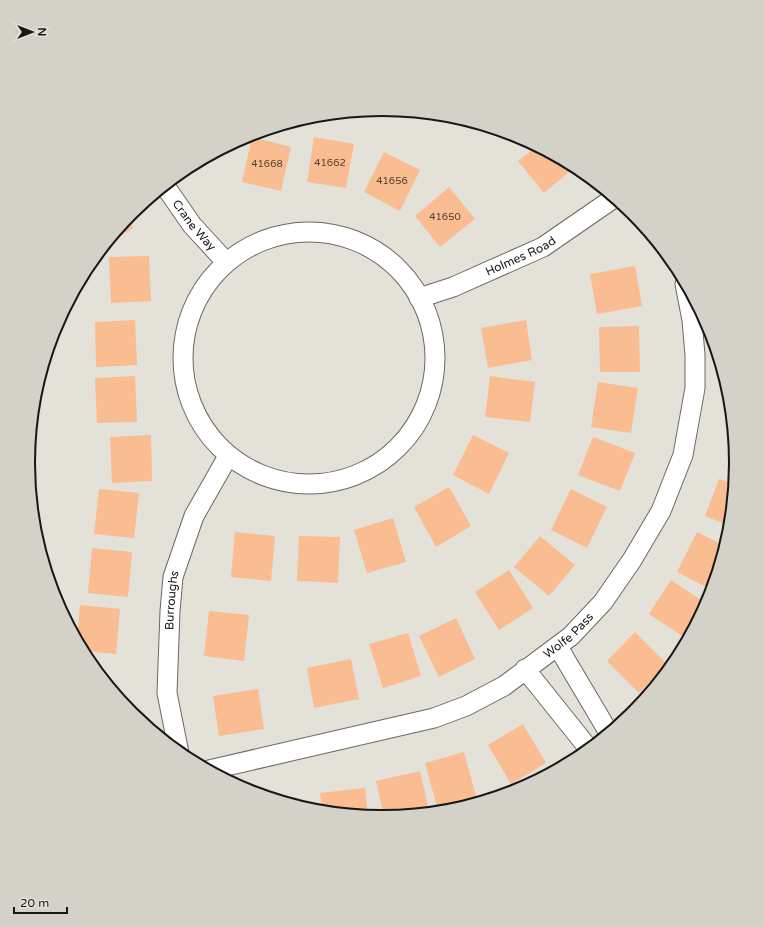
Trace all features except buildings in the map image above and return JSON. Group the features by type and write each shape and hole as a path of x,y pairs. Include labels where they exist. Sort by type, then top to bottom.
{"street":[{"name":"Crane Way","path":"168,190 192,226 226,262"},
{"name":"Holmes Road","path":"420,298 453,287 543,246 609,201"},
{"path":"322,232 365,242 386,255 405,275 420,298 429,319 436,352 435,382 428,405 417,425 405,442 386,459 362,471 327,483 291,483 266,478 245,471 213,446 203,431 193,406 188,385 184,355 191,320 200,293 214,274 226,262 244,248 284,233 322,232"},
{"name":"Wolfe Pass","path":"216,768 434,718 466,706 504,686 571,636 603,602 632,560 661,511 683,455 695,388 695,355 692,320 688,300"},
{"name":"Burroughs","path":"177,743 167,693 170,611 174,577 194,516 227,458"},
{"path":"558,647 606,728"},
{"path":"525,669 585,745"}]}
